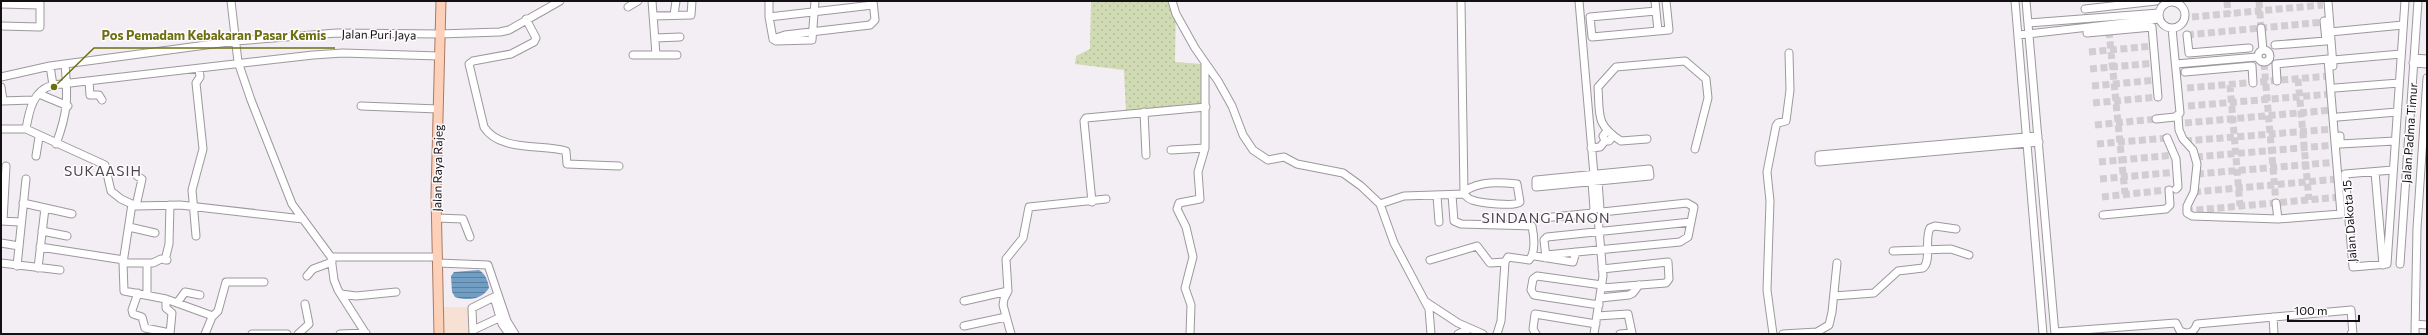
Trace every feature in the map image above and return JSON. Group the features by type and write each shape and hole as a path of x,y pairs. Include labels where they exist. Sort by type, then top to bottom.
{"main road":[{"name":"Jalan Raya Rajeg","path":"439,334 436,218 441,1"}],"street":[{"path":"231,1 238,63 287,191 303,219 332,260 334,280 341,294 366,333"},
{"path":"628,6 638,1"},
{"path":"652,1 656,55"},
{"path":"674,15 676,1"},
{"path":"653,16 691,15 692,1"},
{"path":"769,1 769,17 773,39 776,41 812,40 815,1"},
{"path":"1172,1 1176,14 1232,106 1247,143 1264,158 1284,157 1307,166 1343,174 1362,186 1380,204 1394,243 1429,309 1431,334"},
{"path":"1380,204 1404,196 1437,196 1464,193 1474,185 1485,184 1517,184 1520,202 1507,205 1479,202 1470,200 1464,193 1461,1"},
{"path":"1579,1 1602,269 1602,287 1594,334"},
{"path":"1656,1 1658,31"},
{"path":"1656,11 1590,17 1592,37 1669,30 1666,1"},
{"path":"2015,1 2044,334"},
{"path":"2026,1 2055,333 2176,323 2180,331 2188,334 2196,329 2197,324 2351,310 2352,334"},
{"path":"2275,45 2326,41 2323,1"},
{"path":"2328,1 2340,144 2396,140"},
{"path":"2374,172 2383,265 2387,264 2405,1"},
{"name":"Jalan Padma Timur","path":"2400,264 2418,1"},
{"name":"Jalan Puri Jaya","path":"1,77 65,64 236,43 337,33 440,38 500,32 528,22 556,2"},
{"path":"2085,9 2156,2"},
{"path":"2170,2 2180,5 2184,14 2181,24 2172,28 2167,27 2159,16 2165,5 2170,2"},
{"path":"1,4 40,3 40,27 1,26"},
{"path":"769,17 814,14 873,3 875,20 870,24 813,32"},
{"path":"2028,23 2076,19 2081,23 2159,16"},
{"path":"528,22 535,35 536,41 515,52 473,61 469,64 479,111 487,132 495,138 528,148 566,151 567,164 619,166"},
{"path":"2018,35 2078,30 2081,23"},
{"path":"2330,32 2403,25"},
{"path":"2087,33 2152,27 2158,97"},
{"path":"2172,28 2180,108 2178,116 2179,130 2196,157 2196,179 2194,192 2187,206 2187,213 2192,216 2278,219 2341,214 2328,59 2276,64 2277,81"},
{"path":"2257,57 2261,62 2267,62 2270,56 2263,50 2261,28"},
{"path":"2188,35 2189,53 2248,48"},
{"path":"655,38 680,37"},
{"path":"2176,64 2257,57 2263,50"},
{"path":"1773,334 1767,290 1770,197 1767,172 1776,126 1786,121 1790,90 1789,53"},
{"path":"26,129 33,100 43,89 53,84 199,69 238,63 343,54 440,55"},
{"path":"2333,60 2401,54"},
{"path":"633,55 677,55"},
{"path":"2413,60 2427,58"},
{"path":"2413,60 2427,64"},
{"path":"1190,334 1191,305 1185,288 1193,257 1188,234 1177,206 1200,199 1198,172 1205,148 1206,107 1204,61"},
{"path":"1647,139 1621,141 1610,134 1601,124 1598,87 1616,67 1685,61 1706,79 1708,98 1695,149"},
{"path":"56,144 65,120 68,106 65,64"},
{"path":"2185,72 2252,66 2253,83"},
{"path":"51,68 53,84"},
{"path":"196,236 192,190 203,149 196,83 200,77 199,69"},
{"path":"2415,334 2417,228 2427,78"},
{"path":"89,81 90,95 99,95 102,100"},
{"path":"2335,88 2400,83"},
{"path":"1,87 2,100 33,100"},
{"path":"38,94 68,106"},
{"path":"361,106 438,109"},
{"path":"1092,202 1084,121 1092,117 1206,107"},
{"path":"1144,112 1146,155"},
{"path":"2338,117 2397,112"},
{"path":"2156,119 2178,116"},
{"path":"1,129 26,129 39,137 105,165 111,191 121,200 134,205 193,206 303,219"},
{"path":"1591,148 1600,147 1604,141 1609,141 1610,134"},
{"path":"36,156 39,137"},
{"path":"2103,215 2166,209 2170,205 2173,190 2178,187 2176,159 2168,138"},
{"path":"1819,158 2038,139"},
{"path":"1171,150 1205,148"},
{"path":"6,166 2,221 20,222"},
{"name":"Jalan Dakota 15","path":"2383,265 2353,267 2345,174 2393,170"},
{"path":"1564,181 1650,173"},
{"path":"137,176 142,179 134,205 123,261 124,291 147,294 166,299 212,317"},
{"path":"17,266 20,222 26,179"},
{"path":"1452,195 1454,221 1461,224 1532,226 1534,248 1530,260 1508,257 1505,262 1501,321 1497,334"},
{"path":"1437,196 1439,222"},
{"path":"1011,334 1006,317 1004,299 1008,291 1006,259 1023,238 1029,207 1092,202 1106,199"},
{"path":"22,203 72,214"},
{"path":"1535,256 1546,256 1573,262 1576,252 1680,242 1688,237 1694,207 1687,203 1543,218"},
{"path":"2276,203 2278,219"},
{"path":"40,247 123,261 147,263 166,260 169,244 170,205"},
{"path":"38,268 45,208"},
{"path":"436,218 462,218 470,237"},
{"path":"1546,256 1544,240 1547,236 1691,222"},
{"path":"1834,296 1875,293 1898,271 1926,267 1928,232 1932,226 1956,229"},
{"path":"129,227 155,233"},
{"path":"42,231 67,236"},
{"path":"1,243 19,246"},
{"path":"1430,260 1477,246 1480,248 1487,262 1505,262"},
{"path":"1893,251 1951,249 1970,255"},
{"path":"307,276 313,269 332,260 438,260 488,266 507,321 515,334"},
{"path":"1602,269 1668,262 1668,281 1639,285 1602,287 1537,276 1533,279 1531,290 1534,295 1599,301 1629,295 1633,293 1639,285"},
{"path":"1,263 60,270"},
{"path":"147,263 147,294"},
{"path":"1783,334 1819,332 1826,328 1831,320 1837,263"},
{"path":"205,334 212,317 218,311 226,282 264,282"},
{"path":"964,301 1008,291"},
{"path":"177,303 184,292 200,295"},
{"path":"341,294 356,296 396,292"},
{"path":"138,293 132,310 133,314 142,316 145,328 170,333 172,313 166,308 166,299"},
{"path":"501,317 473,332 472,308 494,297 501,317 502,324 509,334"},
{"path":"1426,302 1469,329 1483,334"},
{"path":"298,334 308,324 305,304"},
{"path":"1536,334 1533,329 1535,314 1596,320 1628,314 1632,333 1620,334"},
{"path":"964,326 1006,317"},
{"path":"2273,317 2274,334"},
{"path":"2415,324 2427,325"},
{"path":"1458,334 1469,329"},
{"path":"340,334 366,333"},
{"path":"252,334 287,334"}],"shaded area":[{"path":"441,307 470,307 470,334 442,334"}],"green space":[{"path":"1091,1 1176,1 1175,62 1202,64 1204,106 1126,113 1124,70 1075,64 1076,56 1090,49"}],"water":[{"path":"479,270 485,276 487,281 489,288 486,292 478,297 469,299 455,297 452,292 451,276 454,272"}],"tunnel":[{"path":"2227,1 2228,14"},
{"path":"2259,1 2261,28"},
{"path":"2192,17 2323,5"},
{"path":"2187,35 2324,22"},
{"path":"2109,31 2125,194"},
{"path":"2089,52 2153,46"},
{"path":"2090,69 2155,63"},
{"path":"2264,63 2276,203"},
{"path":"2187,88 2329,76"},
{"path":"2298,79 2309,200"},
{"path":"2092,86 2157,80"},
{"path":"2230,85 2240,206"},
{"path":"2188,106 2331,94"},
{"path":"2093,103 2158,97"},
{"path":"2185,123 2332,110"},
{"path":"2095,125 2156,119"},
{"path":"2185,141 2334,129"},
{"path":"2097,144 2167,138"},
{"path":"2196,157 2335,145"},
{"path":"2099,162 2174,155"},
{"path":"2197,174 2337,162"},
{"path":"2100,179 2177,172"},
{"path":"2194,192 2338,179"},
{"path":"2102,197 2175,189"},
{"path":"2186,211 2340,197"}],"place":[{"name":"Pos Pemadam Kebakaran Pasar Kemis","path":"54,87"}],"district":[{"name":"SUKAASIH","path":"103,170"},
{"name":"SINDANG PANON","path":"1546,217"}]}
